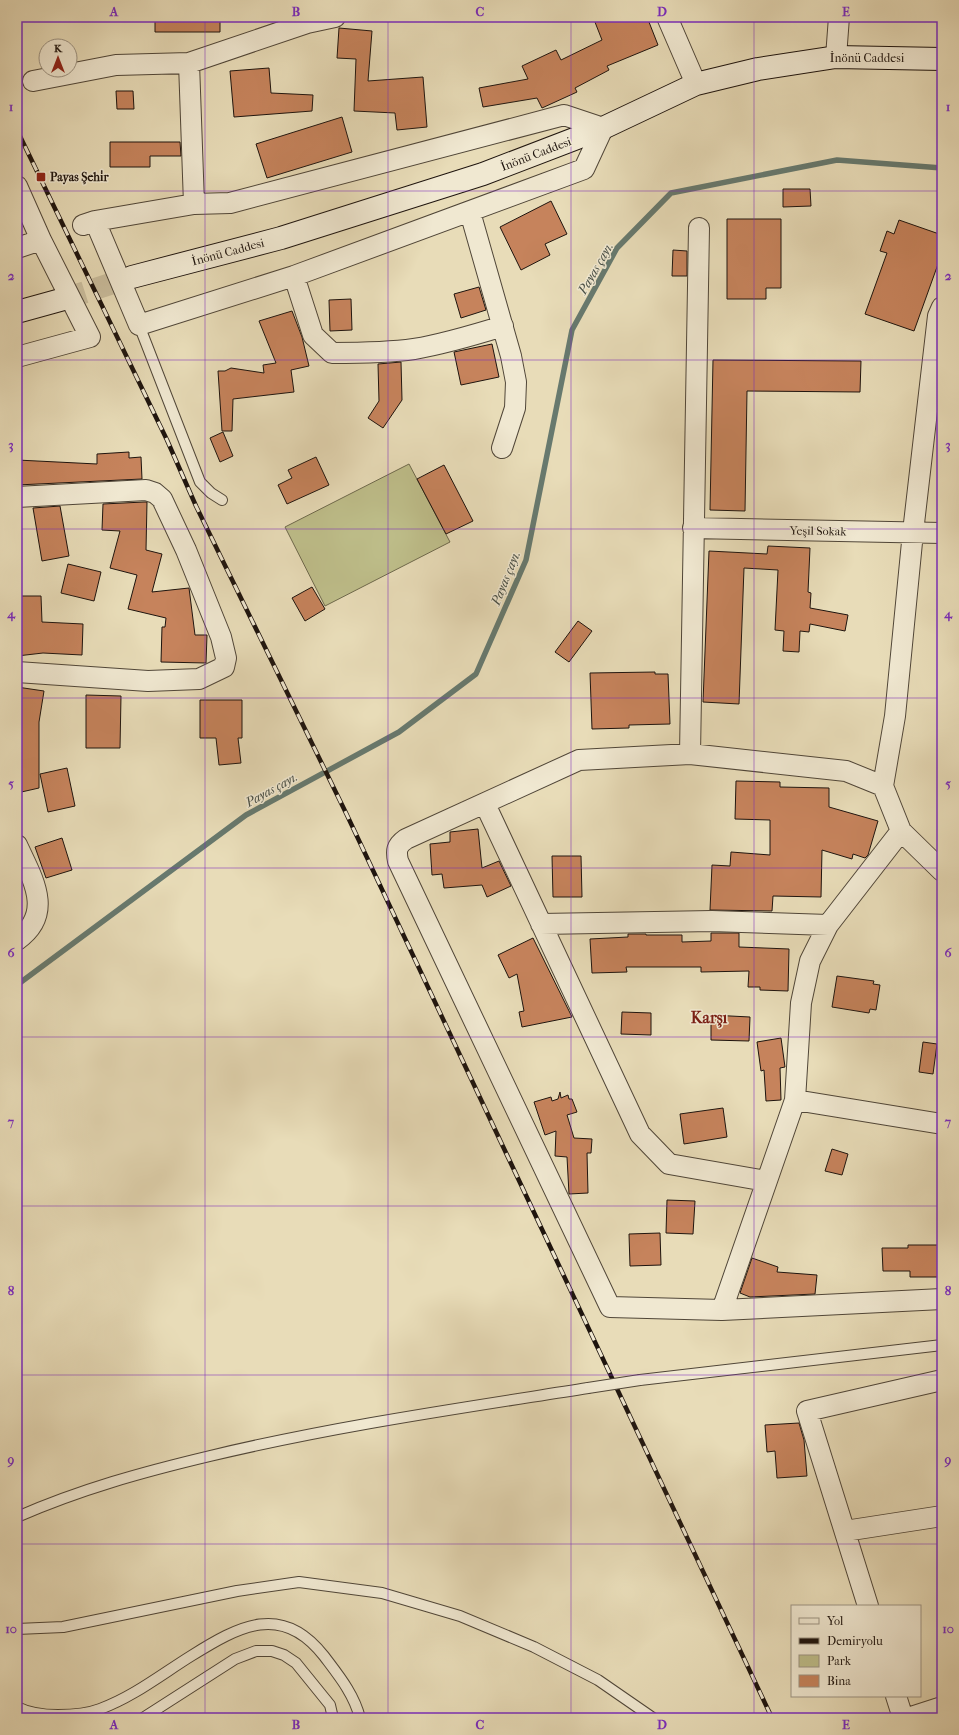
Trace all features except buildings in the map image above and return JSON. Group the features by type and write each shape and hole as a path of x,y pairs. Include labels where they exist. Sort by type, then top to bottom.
{"main road":[{"name":"İnönü Caddesi","path":"132,277 281,238 468,179 603,128 696,84 758,70 836,57 942,59"},
{"path":"17,312 64,299"}],"street":[{"path":"33,81 116,65 189,63 306,20 335,17"},
{"path":"667,17 696,84"},
{"path":"836,57 839,17"},
{"path":"189,63 194,204"},
{"path":"564,114 603,128 584,169 294,276 139,326 89,223 194,204 230,203 564,114"},
{"path":"17,186 41,240 90,338 17,357"},
{"path":"470,212 514,368 516,395 512,422 502,448"},
{"path":"690,754 699,228"},
{"path":"17,248 41,240"},
{"path":"294,276 313,335 332,353 367,353 414,349 462,338 503,326"},
{"path":"942,307 938,316 913,532 895,716 883,786 902,831 942,871"},
{"path":"17,496 146,490 155,493 162,499 186,550 221,637 226,658 224,667 199,679 148,682 17,672"},
{"name":"Yeşil Sokak","path":"694,528 942,533"},
{"path":"883,786 846,771 690,754 579,760 406,839 399,844 396,852 398,861 610,1307 722,1310 942,1299"},
{"path":"485,804 640,1134 669,1164 766,1181"},
{"path":"722,1310 795,1100 801,1004 810,961 828,925 902,831"},
{"path":"17,845 35,887 38,901 36,920 28,933 17,940"},
{"path":"541,924 712,921 828,925"},
{"path":"795,1100 942,1124"},
{"path":"868,1605 808,1411 942,1380"},
{"path":"845,1532 942,1516"},
{"path":"896,1697 903,1718"},
{"path":"908,1718 942,1707"}],"lane":[{"path":"139,326 200,482 211,493 222,500"},
{"path":"17,1517 54,1501 132,1475 286,1438 640,1380 942,1345"},
{"path":"17,1629 63,1627 237,1591 299,1582 382,1593 460,1616 534,1647 598,1680 653,1718"},
{"path":"17,1707 46,1715 74,1715 99,1710 124,1698 226,1634 246,1626 268,1623 285,1626 300,1633 314,1644 348,1688 360,1718"},
{"path":"143,1718 235,1659 256,1651 272,1651 284,1655 296,1663 330,1705 333,1718"}],"green space":[{"path":"409,464 450,542 325,606 285,527"}],"waterway":[{"name":"Payas çayı.","path":"17,985 246,815 399,732 476,674 526,560 572,330 617,248 671,193 837,160 942,168"}],"tunnel":[{"path":"64,299 132,277"}],"railway":[{"path":"17,130 167,440 196,506 346,813 772,1718"}],"place":[{"name":"Payas Şehi̇r","path":"41,177"}],"district":[{"name":"Karşı","path":"709,1017"}]}
